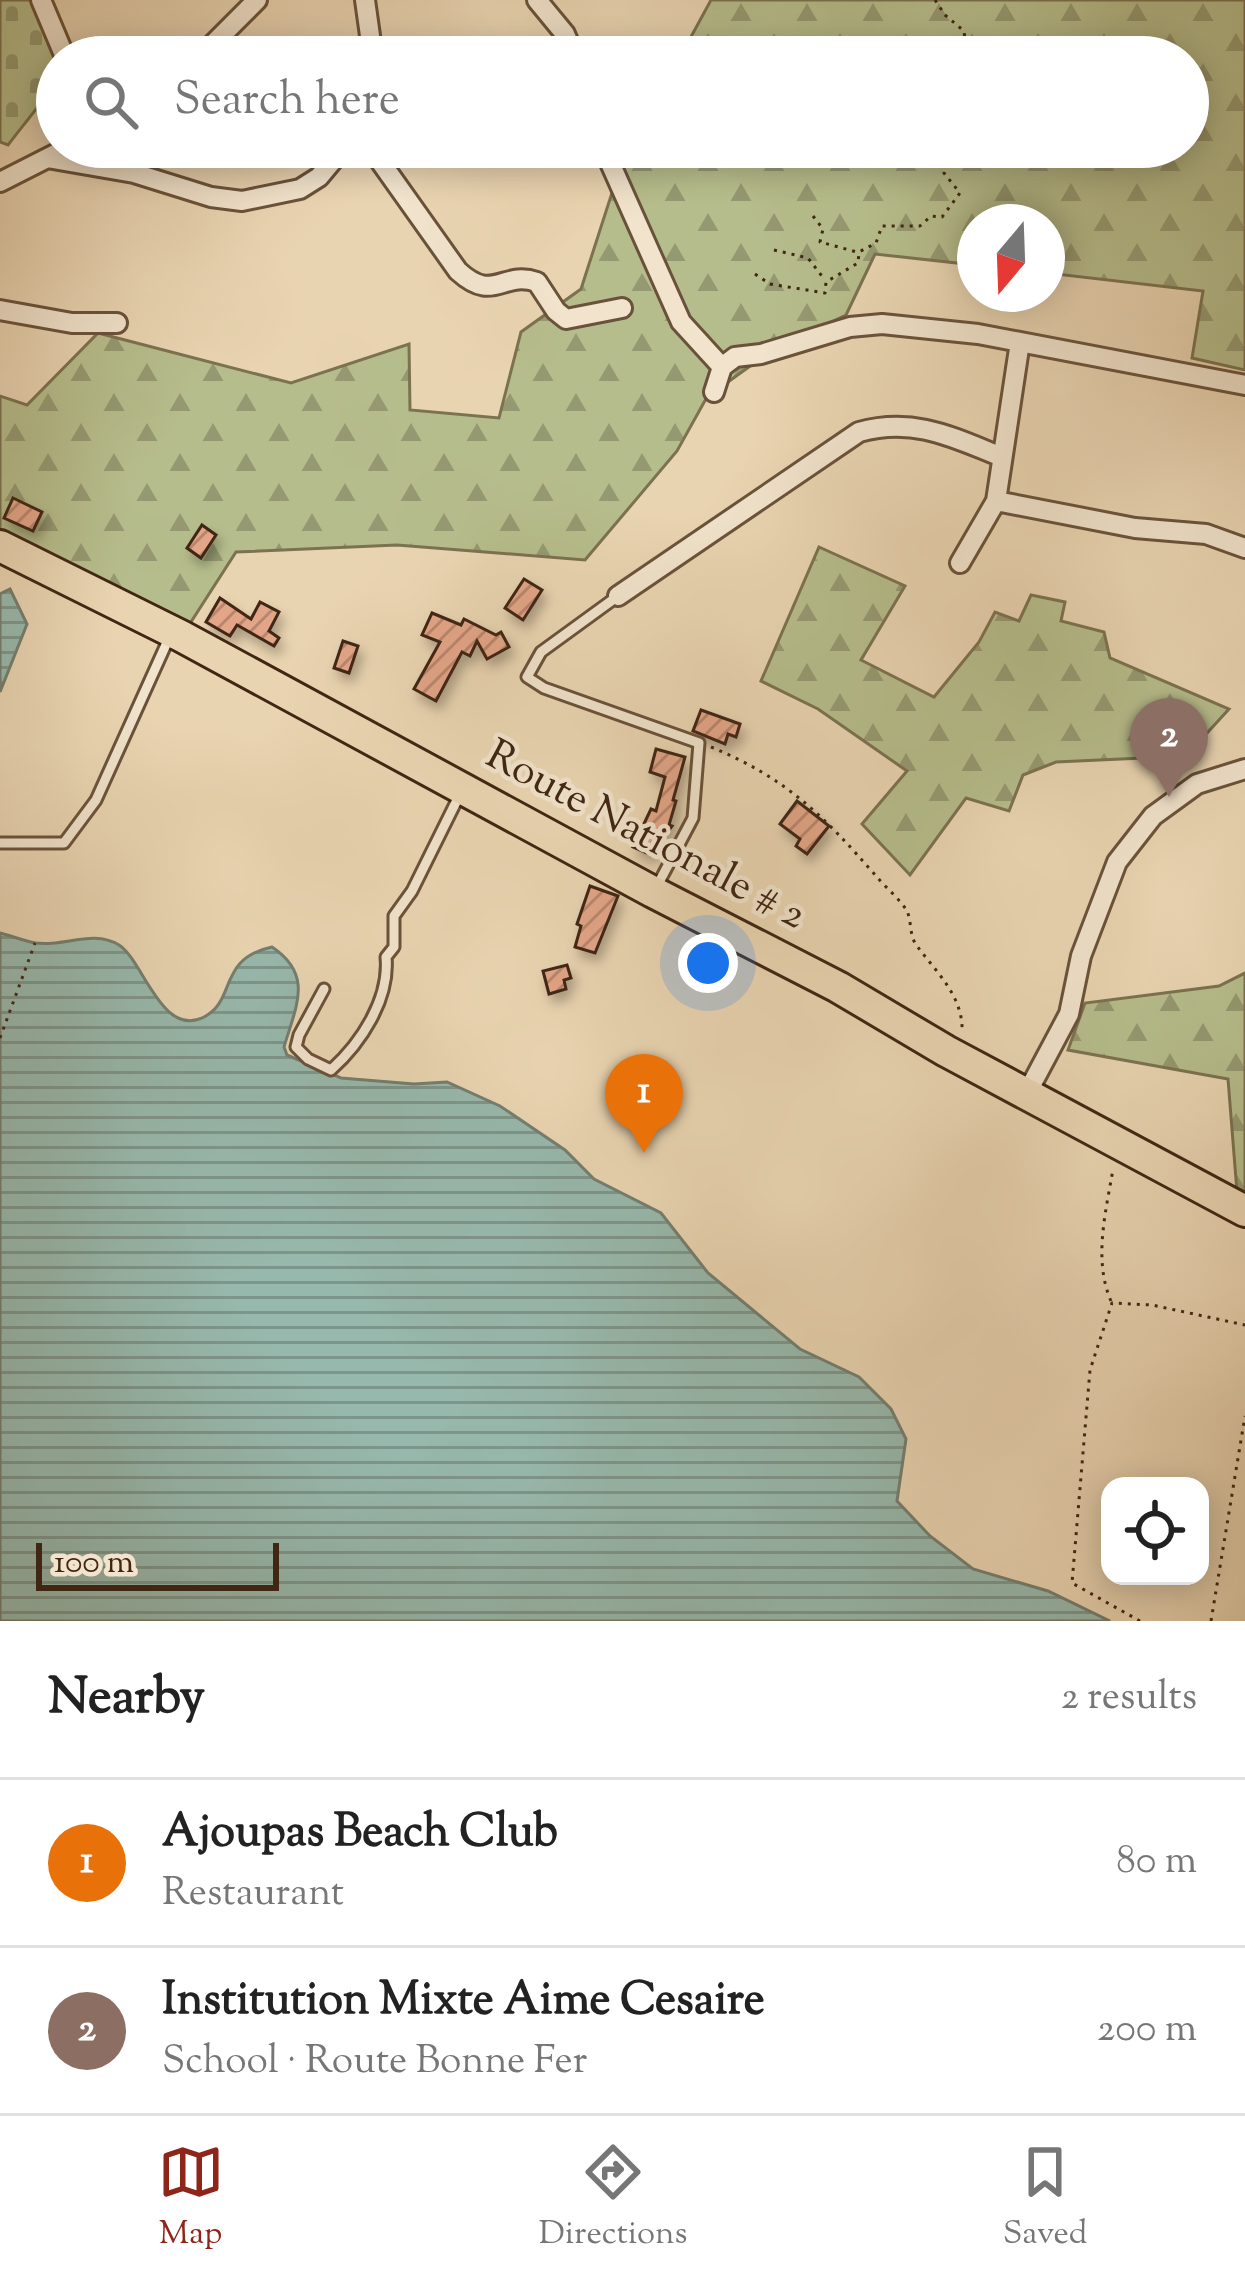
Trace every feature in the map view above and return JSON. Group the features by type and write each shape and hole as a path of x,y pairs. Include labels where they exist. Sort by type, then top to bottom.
{"main road":[{"name":"Route Nationale # 2","path":"0,546 463,787 1245,1210"}],"street":[{"path":"41,0 56,36"},
{"path":"221,36 256,0"},
{"path":"365,0 370,36"},
{"path":"537,0 567,36"},
{"path":"0,182 36,164"},
{"path":"105,168 242,201 300,189 326,168"},
{"path":"385,168 458,271 475,284 494,288 517,279 537,282 566,319 622,308"},
{"path":"612,168 681,322 722,367"},
{"path":"0,310 72,323 116,323"},
{"path":"714,392 722,367 734,357 882,324 919,325 1245,385"},
{"path":"960,563 996,501 1020,342"},
{"path":"618,596 859,432 890,424 935,431 1002,457"},
{"path":"996,501 1136,528 1206,534 1245,548"},
{"path":"1027,1093 1069,1014 1081,956 1117,862 1153,816 1168,805 1197,784 1245,769"}],"lane":[{"path":"618,596 541,652 527,676 544,688 699,743 693,818 653,892"},
{"path":"0,843 64,843 97,800 172,632"},
{"path":"324,988 296,1047 308,1059 332,1070 351,1052 376,1011 388,970 386,957 394,946 394,916 412,891 463,787"}],"path":[{"path":"935,0 965,36"},
{"path":"813,216 823,229 820,242 859,252 876,243 882,226 920,226 931,216 943,217 960,193 944,168"},
{"path":"754,274 770,284 825,293 826,282 808,258 774,250"},
{"path":"826,282 858,263 859,252"},
{"path":"699,743 754,765 799,794 907,912 913,942 941,972 963,1013 960,1058"},
{"path":"0,1038 35,943"},
{"path":"1118,1142 1102,1228 1103,1273 1112,1303 1090,1370 1072,1582 1140,1621"},
{"path":"1112,1303 1152,1305 1245,1325"},
{"path":"1211,1621 1245,1416"}],"green space":[{"path":"0,0 34,0 47,36 36,36 36,108 8,145 0,142"},
{"path":"711,0 1245,0 1245,370 1192,358 1203,291 1065,275 1065,204 957,204 957,263 875,254 846,315 774,349 707,397 677,451 585,560 397,545 236,552 189,625 0,531 0,396 27,405 98,333 291,383 409,344 410,410 499,418 521,332 581,289 621,168 1209,168 1209,36 691,36"},
{"path":"819,547 905,586 861,660 934,697 979,642 995,612 1019,621 1031,595 1065,602 1061,621 1104,632 1110,658 1229,709 1186,756 1056,762 1023,775 1009,811 966,798 910,875 862,824 907,771 818,709 761,681"},
{"path":"1245,973 1245,1196 1237,1192 1228,1079 1068,1050 1085,1003 1219,986"}],"water":[{"path":"10,589 27,624 0,692 0,594"},
{"path":"0,933 47,944 109,940 128,953 165,1008 189,1021 214,1010 243,961 272,947 285,958 297,980 297,1005 284,1047 287,1055 341,1078 447,1082 500,1106 565,1150 594,1179 661,1213 708,1273 800,1349 859,1377 891,1409 906,1439 897,1501 930,1536 973,1569 1048,1591 1110,1621 0,1621"}],"building":[{"path":"13,498 42,512 33,531 4,518"},
{"path":"202,525 216,535 201,558 187,548"},
{"path":"524,579 542,590 523,620 505,608"},
{"path":"220,598 251,619 260,602 279,612 269,631 279,638 274,646 237,625 230,636 206,622"},
{"path":"432,613 461,625 464,619 496,635 501,632 509,647 487,659 477,641 470,656 462,652 436,701 414,689 440,642 422,635"},
{"path":"343,641 358,646 349,673 334,668"},
{"path":"701,710 740,724 736,737 728,734 725,744 693,731"},
{"path":"656,749 685,757 673,800 672,826 651,855 633,847 651,809 656,811 665,777 650,772"},
{"path":"797,801 829,826 807,854 796,846 800,839 780,824"},
{"path":"590,886 618,896 595,953 575,947"},
{"path":"567,965 571,978 564,980 566,989 549,994 543,971"}],"place":[{"name":"Institution Mixte Aime Cesaire","path":"1169,797"},
{"name":"Ajoupas Beach Club","path":"644,1153"}]}
